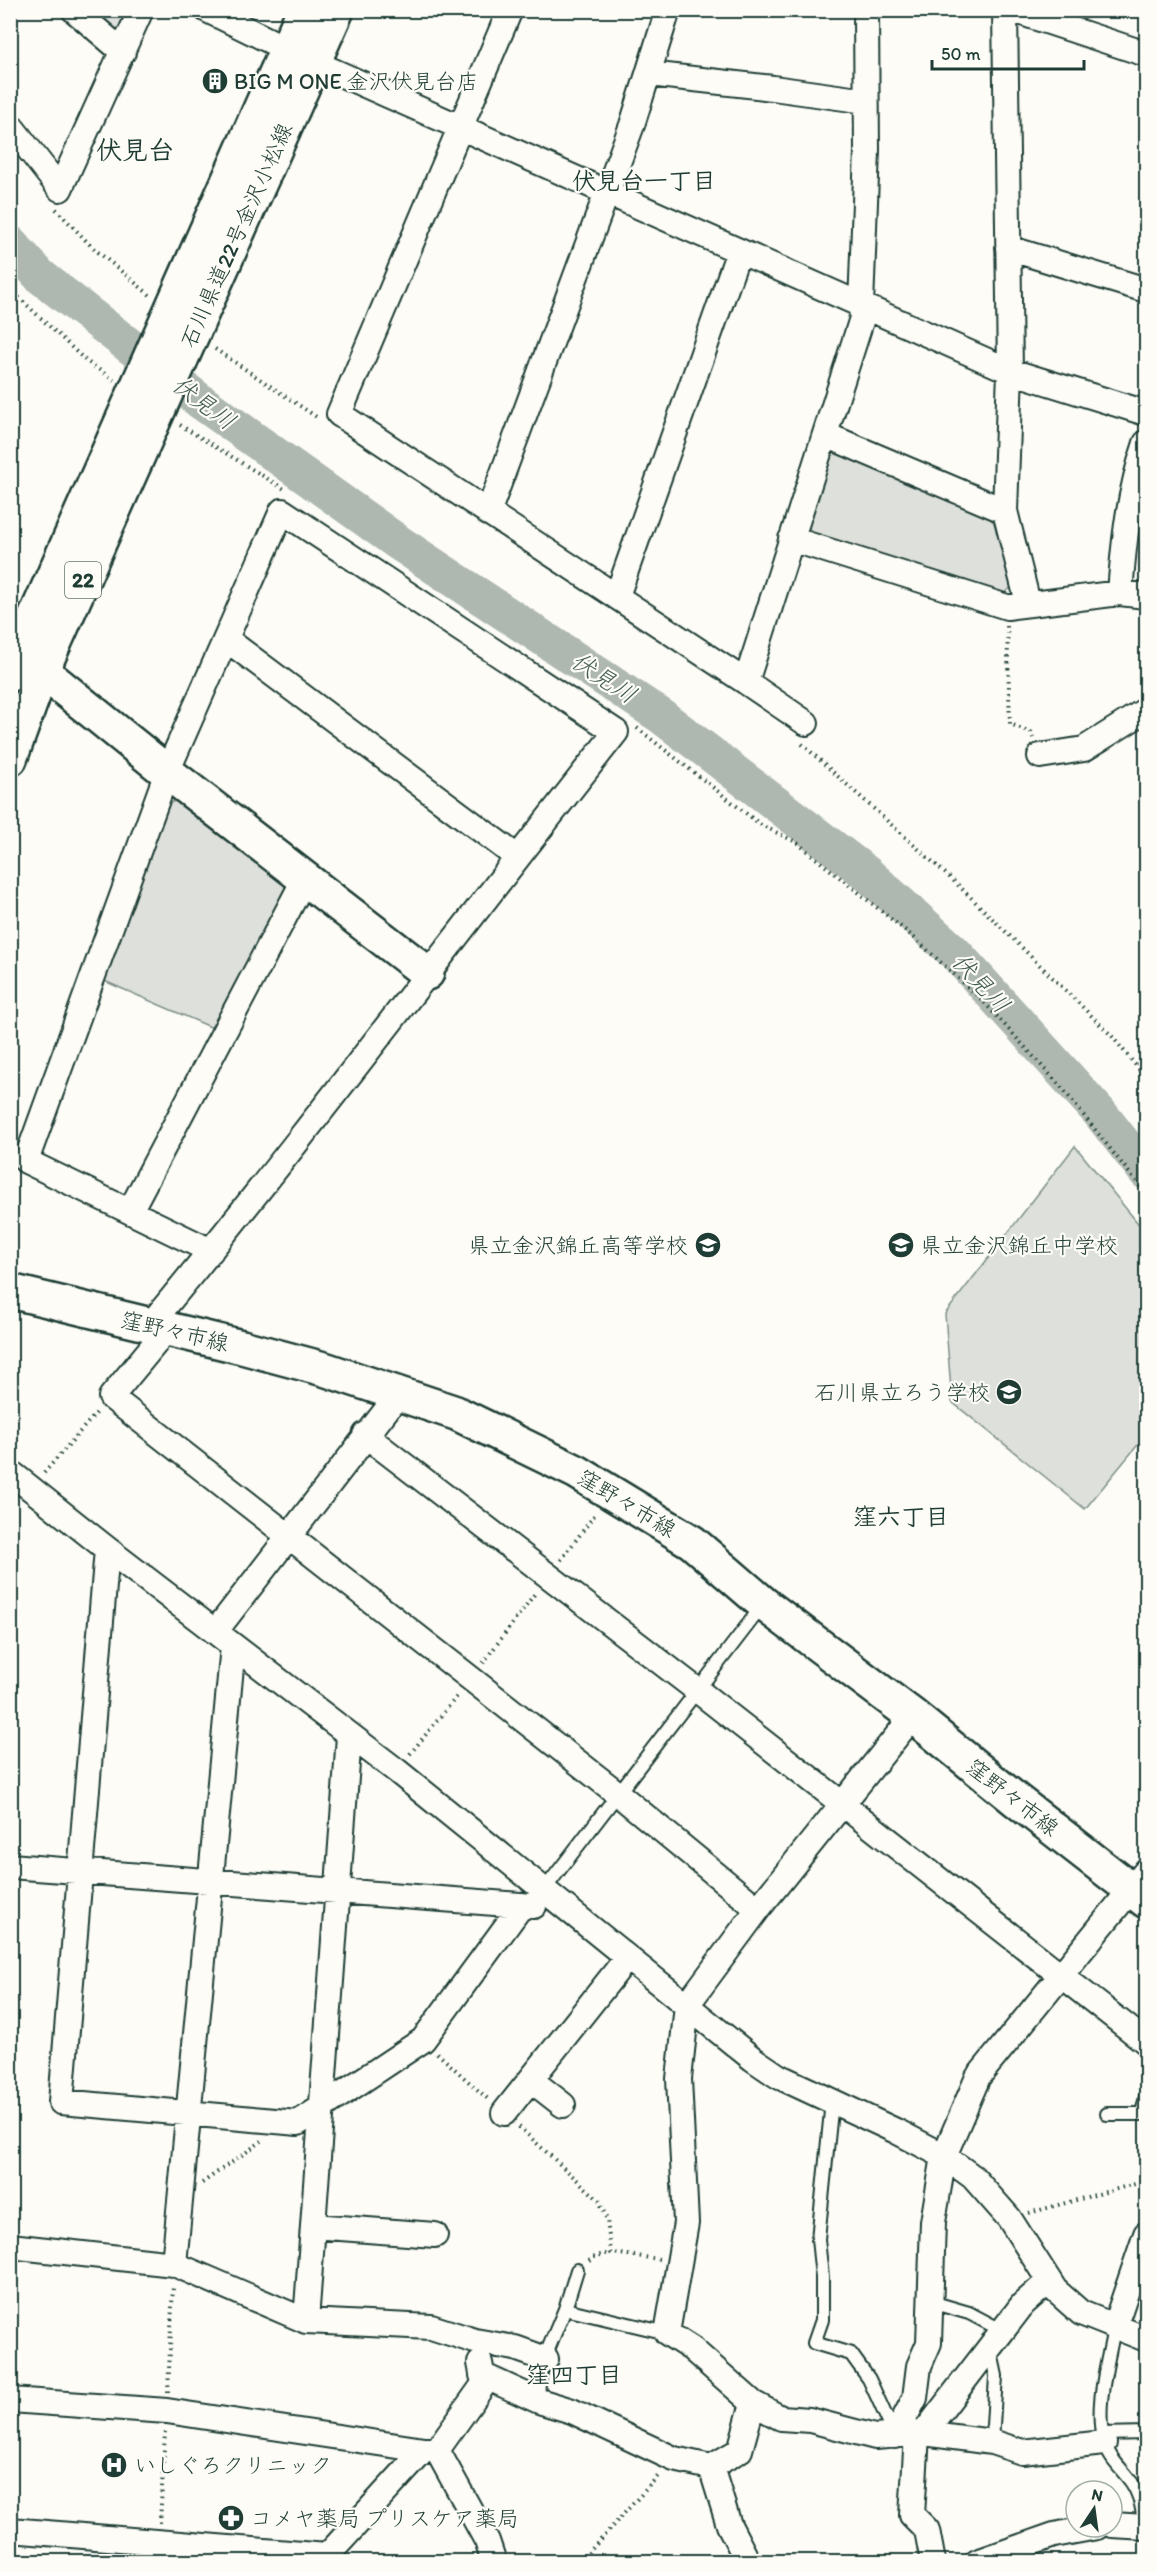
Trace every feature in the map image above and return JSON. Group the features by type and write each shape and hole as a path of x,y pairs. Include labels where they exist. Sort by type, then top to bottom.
{"main road":[{"name":"石川県道22号金沢小松線","path":"301,55 304,10"},
{"name":"石川県道22号金沢小松線","path":"10,759 20,666 148,398 301,55 337,10"},
{"path":"20,666 167,772 427,973"},
{"name":"窪野々市線","path":"10,1291 324,1369 456,1413 577,1472 692,1542 764,1604 913,1716 1016,1800 1142,1887"}],"street":[{"path":"74,10 123,52"},
{"path":"10,125 60,189 141,10"},
{"path":"207,10 301,55 1010,371 1146,413"},
{"path":"510,10 339,414 746,682 803,732"},
{"path":"488,513 607,192 649,74 668,10"},
{"path":"746,682 862,318 867,151 866,10"},
{"path":"1005,10 1010,371 1005,511 1018,605"},
{"path":"1013,10 1146,54"},
{"path":"649,74 866,101"},
{"path":"1008,248 1146,290"},
{"path":"617,596 739,251"},
{"path":"826,435 1005,511"},
{"path":"1120,593 1126,522 1134,479 1146,443"},
{"path":"211,1251 26,1161 167,772 282,511 616,732 211,1251 111,1397 617,1793 758,1909"},
{"path":"791,539 1018,605 1120,593 1146,596"},
{"path":"226,639 517,857"},
{"path":"1040,756 1084,749 1146,710"},
{"path":"130,1211 305,878"},
{"path":"174,2264 211,1881 224,1639 289,1537 365,1435 398,1395"},
{"path":"365,1435 697,1689 1146,2042"},
{"path":"10,1472 397,1772 627,1958 778,2076 944,2156 973,2176 1009,2218 1055,2290 1081,2313 1146,2339"},
{"path":"107,1549 61,2102 298,2123 423,2040 522,1905"},
{"path":"913,1716 758,1909 687,2005 679,2079 686,2223 667,2333 692,2349 753,2403 781,2418 810,2421 875,2437 912,2434 992,2442 1022,2452 1104,2439"},
{"path":"306,2321 349,1736"},
{"path":"10,1866 566,1909"},
{"path":"933,2562 927,2530 912,2515 912,2434 919,2366 929,2343 933,2222 944,2156 978,2077 1061,1975 1142,1887"},
{"path":"504,2112 627,1958"},
{"path":"531,2080 563,2105"},
{"path":"313,2226 435,2235"},
{"path":"1114,2328 1146,2234"},
{"path":"10,2246 174,2264 306,2321 431,2327 475,2341 515,2348 546,2359"},
{"path":"912,2434 997,2340 1023,2304 1049,2281"},
{"path":"10,2530 177,2553 326,2559 431,2450 484,2384 475,2341"},
{"path":"482,2375 538,2401 572,2411 674,2458 711,2467 740,2450 753,2403"},
{"path":"10,2400 166,2411 431,2450"},
{"path":"431,2450 487,2541 494,2562"},
{"path":"711,2467 729,2525 748,2562"},
{"path":"1124,2526 1145,2527"},
{"path":"977,2562 1014,2555 1054,2535 1064,2533"}],"lane":[{"path":"544,1890 764,1604"},
{"path":"1107,2114 1142,2114 1146,2096"},
{"path":"832,2101 818,2239 822,2277 822,2320 814,2343 851,2354 912,2434"},
{"path":"538,2401 537,2390 546,2359 577,2270"},
{"path":"931,2302 969,2313 997,2340 992,2442"},
{"path":"564,2309 667,2333"},
{"path":"1114,2328 1102,2403 1104,2439 1117,2466 1133,2484 1143,2506 1145,2527"},
{"path":"1104,2439 1146,2433"}],"path":[{"path":"52,205 92,247 181,323 214,349 320,419"},
{"path":"10,289 86,362 148,398 290,492"},
{"path":"1018,605 1010,724 1031,732 1040,756"},
{"path":"631,723 761,825 796,842 920,943 983,1001 1062,1088 1146,1194"},
{"path":"803,732 1111,1035 1146,1078"},
{"path":"31,1488 111,1397"},
{"path":"548,1577 611,1493"},
{"path":"423,2040 599,2200 607,2220 610,2253"},
{"path":"180,2198 288,2123"},
{"path":"1009,2218 1146,2181"},
{"path":"577,2270 596,2256 610,2253 679,2262"},
{"path":"580,2562 674,2458"}],"shaded area":[{"path":"96,11 126,11 116,33"},
{"path":"841,448 985,514 997,525 1012,587 1003,594 813,535 807,524 828,453"},
{"path":"180,800 283,880 287,895 215,1029 102,980 168,803"},
{"path":"1075,1146 1146,1233 1146,1435 1085,1509 952,1402 945,1314"}],"waterway":[{"name":"伏見川","path":"10,243 40,276 200,401 399,543 661,716 865,872 955,953 1099,1112 1146,1172"}],"place":[{"name":"BIG M ONE 金沢伏見台店","path":"215,81"},
{"name":"県立金沢錦丘高等学校","path":"708,1245"},
{"name":"県立金沢錦丘中学校","path":"901,1245"},
{"name":"石川県立ろう学校","path":"1009,1392"},
{"name":"いしぐろクリニック","path":"114,2465"},
{"name":"コメヤ薬局 プリスケア薬局","path":"231,2518"}],"district":[{"name":"伏見台","path":"135,150"},
{"name":"伏見台一丁目","path":"644,181"},
{"name":"窪六丁目","path":"901,1517"},
{"name":"窪四丁目","path":"574,2375"}]}
